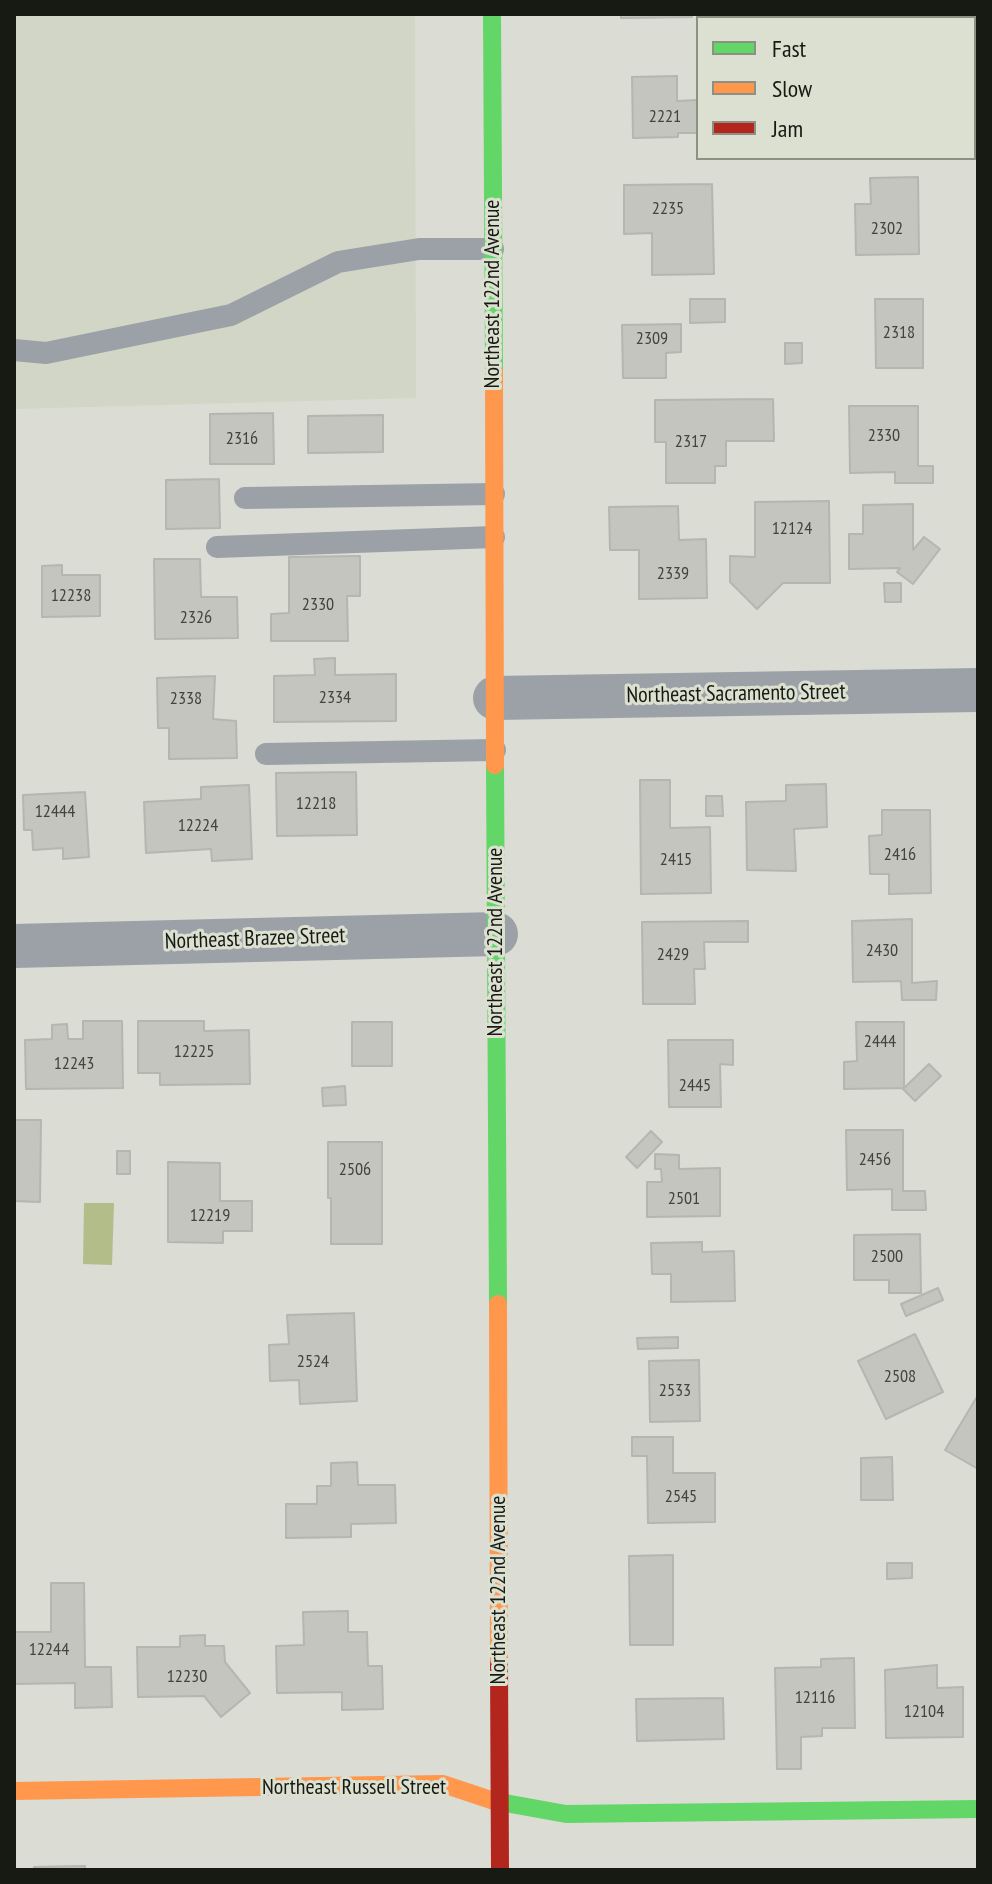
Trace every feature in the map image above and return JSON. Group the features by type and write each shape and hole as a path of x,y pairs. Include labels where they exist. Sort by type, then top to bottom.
{"main road":[{"name":"Northeast 122nd Avenue","path":"492,14 500,1870"},
{"name":"Northeast Russell Street","path":"14,1791 443,1784 499,1803 566,1814 978,1809"}],"street":[{"name":"Northeast Sacramento Street","path":"495,698 978,690"},
{"name":"Northeast Brazee Street","path":"14,946 496,934"}],"lane":[{"path":"14,350 46,353 231,315 338,262 419,249 493,249"},
{"path":"245,498 494,494"},
{"path":"217,547 494,537"},
{"path":"266,754 495,750"}],"shaded area":[{"path":"14,14 415,14 416,398 14,409"},
{"path":"84,1203 114,1203 112,1265 83,1264"}],"building":[{"path":"621,14 692,14 692,17 621,18"},
{"path":"711,14 770,14 770,16"},
{"path":"821,14 910,14 910,16"},
{"path":"677,76 677,101 696,100 696,133 678,133 678,137 633,138 632,77"},
{"path":"918,177 919,254 856,255 855,204 871,204 870,178"},
{"path":"712,184 714,274 652,275 652,233 624,234 624,185"},
{"path":"690,299 725,299 725,322 690,323"},
{"path":"875,299 923,299 923,368 876,368"},
{"path":"681,324 681,352 666,353 666,378 623,378 622,325"},
{"path":"785,343 802,343 802,363 785,364"},
{"path":"773,399 774,441 726,441 726,466 715,466 715,483 666,483 666,442 655,442 655,400"},
{"path":"849,406 918,406 918,466 933,466 933,483 895,483 895,472 850,473"},
{"path":"273,413 274,464 210,464 210,414"},
{"path":"383,415 383,452 308,453 308,416"},
{"path":"219,479 220,528 166,529 166,480"},
{"path":"829,501 830,583 783,583 757,609 730,582 730,556 755,557 755,502"},
{"path":"913,504 913,550 924,537 940,549 913,584 897,572 900,568 849,569 849,534 863,534 863,505"},
{"path":"678,506 679,540 706,539 707,598 639,599 639,550 610,550 609,507"},
{"path":"360,556 360,596 347,596 348,641 271,641 271,614 289,613 289,557"},
{"path":"154,559 200,559 201,597 237,597 238,638 155,639"},
{"path":"62,565 62,575 100,575 100,616 42,617 42,566"},
{"path":"884,583 901,583 901,602 885,602"},
{"path":"335,658 335,675 396,674 396,721 274,722 274,676 315,675 314,659"},
{"path":"215,676 213,719 236,721 237,758 169,759 169,728 158,728 157,678"},
{"path":"356,772 357,835 277,836 276,773"},
{"path":"640,780 670,780 670,828 710,827 711,893 641,894"},
{"path":"826,784 827,827 794,829 796,871 747,870 746,802 786,801 786,785"},
{"path":"249,785 252,859 212,861 211,849 146,853 144,802 201,799 201,787"},
{"path":"85,792 89,857 63,859 63,848 33,850 32,830 24,830 23,795"},
{"path":"706,796 722,796 723,816 706,816"},
{"path":"882,810 930,810 931,893 889,894 889,874 870,874 869,836 882,835"},
{"path":"912,919 912,983 937,981 936,1000 902,1000 901,981 853,982 852,921"},
{"path":"748,921 748,942 704,942 705,969 694,969 695,1004 643,1004 642,922"},
{"path":"83,1021 122,1021 123,1088 26,1089 25,1040 52,1039 52,1025 67,1024 68,1039 83,1039"},
{"path":"138,1021 204,1021 204,1031 249,1030 250,1084 160,1085 160,1073 138,1073"},
{"path":"352,1022 392,1022 392,1066 352,1066"},
{"path":"856,1022 904,1022 904,1088 844,1089 844,1062 857,1061"},
{"path":"668,1040 733,1040 733,1065 720,1064 721,1107 669,1107"},
{"path":"929,1064 941,1076 915,1101 903,1089"},
{"path":"345,1086 346,1105 323,1106 322,1088"},
{"path":"14,1120 41,1120 40,1202 14,1201"},
{"path":"846,1130 903,1130 903,1191 925,1191 926,1210 892,1210 892,1189 847,1190"},
{"path":"651,1131 662,1142 637,1168 626,1157"},
{"path":"328,1142 382,1142 382,1244 331,1244"},
{"path":"117,1151 130,1151 130,1174 117,1174"},
{"path":"655,1154 679,1155 679,1169 720,1168 720,1216 647,1217 647,1182 662,1182 661,1169 655,1169"},
{"path":"168,1162 220,1163 220,1201 252,1201 252,1231 223,1231 223,1243 168,1242"},
{"path":"920,1234 921,1293 889,1293 889,1280 854,1280 854,1235"},
{"path":"702,1242 702,1252 734,1251 735,1301 671,1302 671,1274 652,1274 651,1243"},
{"path":"938,1288 943,1300 906,1316 901,1304"},
{"path":"354,1313 357,1401 300,1404 299,1380 270,1381 269,1345 289,1344 287,1315"},
{"path":"915,1334 943,1392 886,1419 858,1361"},
{"path":"678,1337 678,1348 638,1349 637,1338"},
{"path":"699,1360 700,1421 650,1422 649,1361"},
{"path":"978,1395 978,1469 945,1450"},
{"path":"632,1437 673,1437 673,1473 715,1473 715,1522 648,1523 647,1456 632,1456"},
{"path":"892,1457 893,1500 861,1500 861,1458"},
{"path":"357,1462 358,1485 395,1485 396,1523 351,1524 351,1537 286,1538 286,1504 317,1504 317,1486 331,1486 331,1463"},
{"path":"673,1555 673,1645 630,1645 629,1556"},
{"path":"887,1563 912,1563 912,1578 887,1579"},
{"path":"51,1583 84,1583 85,1667 111,1667 112,1707 75,1708 75,1683 14,1684 14,1632 51,1632"},
{"path":"348,1611 348,1632 367,1632 368,1666 382,1666 383,1709 342,1710 342,1692 277,1693 276,1646 304,1645 303,1612"},
{"path":"205,1635 205,1646 224,1646 225,1662 250,1693 221,1717 204,1696 138,1697 137,1647 180,1647 180,1636"},
{"path":"854,1658 855,1728 822,1728 822,1736 801,1737 801,1769 777,1769 775,1668 821,1667 821,1659"},
{"path":"937,1665 937,1688 963,1687 963,1737 886,1738 885,1670"},
{"path":"723,1698 724,1739 637,1741 636,1699"},
{"path":"85,1866 85,1870 34,1870 34,1867"}],"traffic: fast":[{"path":"492,14 494,371"},
{"path":"495,765 498,1304"},
{"path":"494,1801 566,1814 978,1809"}],"traffic: slow":[{"path":"494,371 495,765"},
{"path":"498,1304 499,1665"},
{"path":"14,1791 443,1784 494,1801"}],"traffic: jam":[{"path":"499,1665 500,1870"}]}
